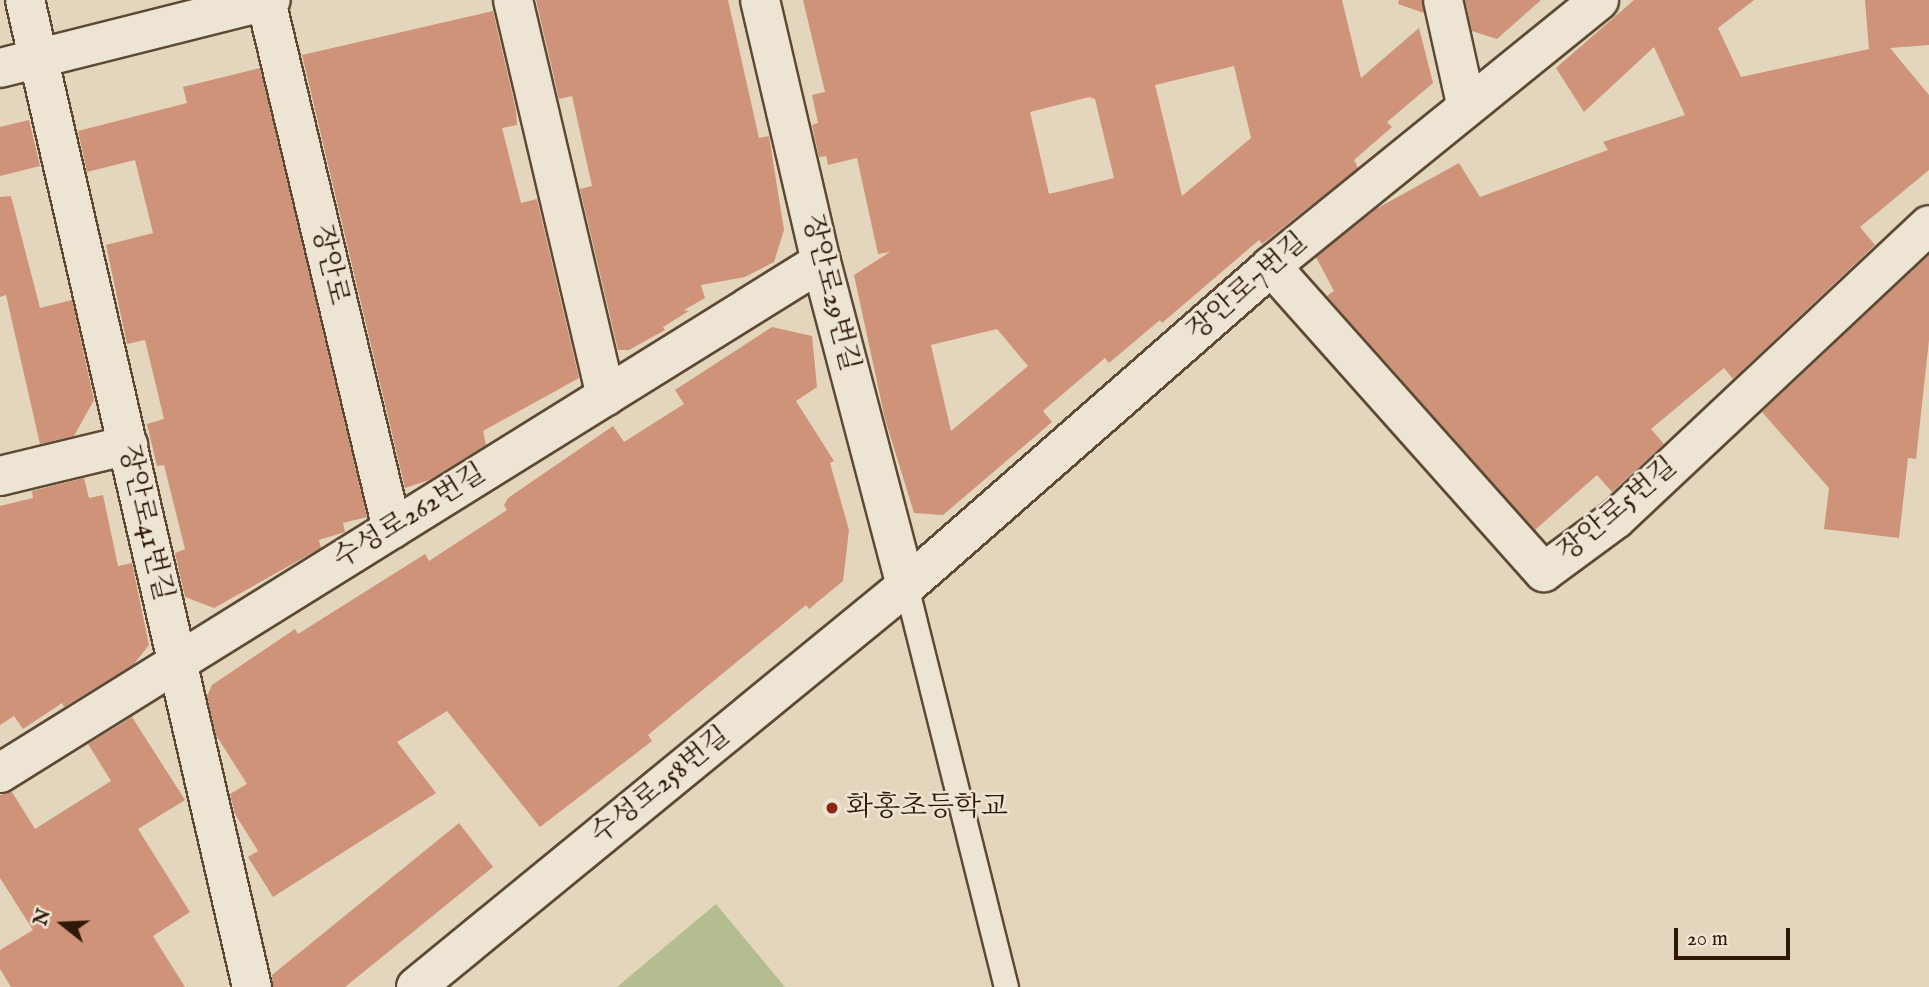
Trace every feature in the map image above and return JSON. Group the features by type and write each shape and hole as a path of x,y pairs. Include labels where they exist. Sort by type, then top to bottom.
{"street":[{"name":"장안로41번길","path":"25,0 252,987"},
{"path":"513,0 606,396"},
{"name":"장안로29번길","path":"760,0 821,262 906,586"},
{"path":"1443,0 1466,104"},
{"name":"장안로7번길","path":"906,586 1271,266 1466,104 1599,0"},
{"name":"장안로","path":"0,68 269,1 392,528"},
{"name":"장안로5번길","path":"1271,266 1544,572 1616,519 1929,225"},
{"name":"수성로262번길","path":"0,773 821,262"},
{"path":"0,476 128,445"},
{"name":"수성로258번길","path":"416,987 906,586"}],"lane":[{"path":"906,586 1006,987"}],"green space":[{"path":"716,904 785,987 617,987"}],"building":[{"path":"536,0 728,0 759,138 769,136 784,230 774,262 745,277 701,285 705,298 684,310 689,311 663,327 665,330 629,350 618,350 580,189 592,186 572,96 559,99"},
{"path":"803,0 1342,0 1361,78 1419,28 1433,83 1387,122 1392,127 1354,160 1358,168 1262,244 1259,240 1162,323 1160,320 1109,363 1105,358 1043,411 1052,422 943,515 914,513 885,419 854,275 890,252 878,254 857,158 828,165 826,156 819,157 812,125 818,123 812,95 825,92","holes":["1234,66 1251,138 1182,196 1155,85","1089,97 1095,99 1114,178 1049,194 1030,112","997,329 1028,366 951,431 931,345"]},
{"path":"1399,0 1422,0 1424,13 1398,4"},
{"path":"1465,0 1541,0 1497,39 1472,31"},
{"path":"1634,0 1754,0 1718,28 1741,77 1869,49 1865,0 1929,0 1929,45 1890,48 1929,95 1929,170 1860,227 1875,245 1733,379 1724,368 1651,429 1664,444 1612,492 1597,475 1535,530 1327,296 1334,291 1316,257 1376,209 1459,163 1480,197 1608,150 1603,142 1685,115 1654,47 1584,112 1556,68"},
{"path":"493,11 516,110 517,125 502,128 521,203 537,199 579,378 483,431 486,445 429,480 405,488 302,55"},
{"path":"260,68 367,517 343,523 345,532 319,540 321,548 214,608 185,597 175,553 185,549 164,465 157,466 147,424 164,419 145,340 127,344 106,245 153,233 135,160 87,172 78,131 187,103 183,87"},
{"path":"29,120 40,166 0,176 0,127"},
{"path":"11,196 40,308 72,300 94,400 74,436 40,444 6,295 0,297 0,197"},
{"path":"1929,255 1929,340 1916,459 1908,458 1899,538 1824,529 1829,488 1762,412"},
{"path":"772,327 812,336 817,387 796,401 834,461 830,463 849,530 843,581 809,609 806,605 648,735 652,741 540,827 447,711 397,742 436,793 273,897 248,857 258,851 235,814 230,794 247,784 216,735 207,696 212,685 295,629 298,634 425,554 429,561 507,510 504,505 508,498 613,426 624,442 684,404 675,390"},
{"path":"84,478 89,498 103,495 118,566 132,563 149,645 134,664 64,707 62,703 23,729 14,716 0,725 0,506 33,498 32,491"},
{"path":"132,717 185,800 138,829 190,912 153,936 185,987 11,987 0,969 0,950 33,930 0,878 0,795 12,792 35,829 111,781 88,744"},
{"path":"459,823 493,867 345,987 273,987 272,975"}],"place":[{"name":"화홍초등학교","path":"832,808"}]}
